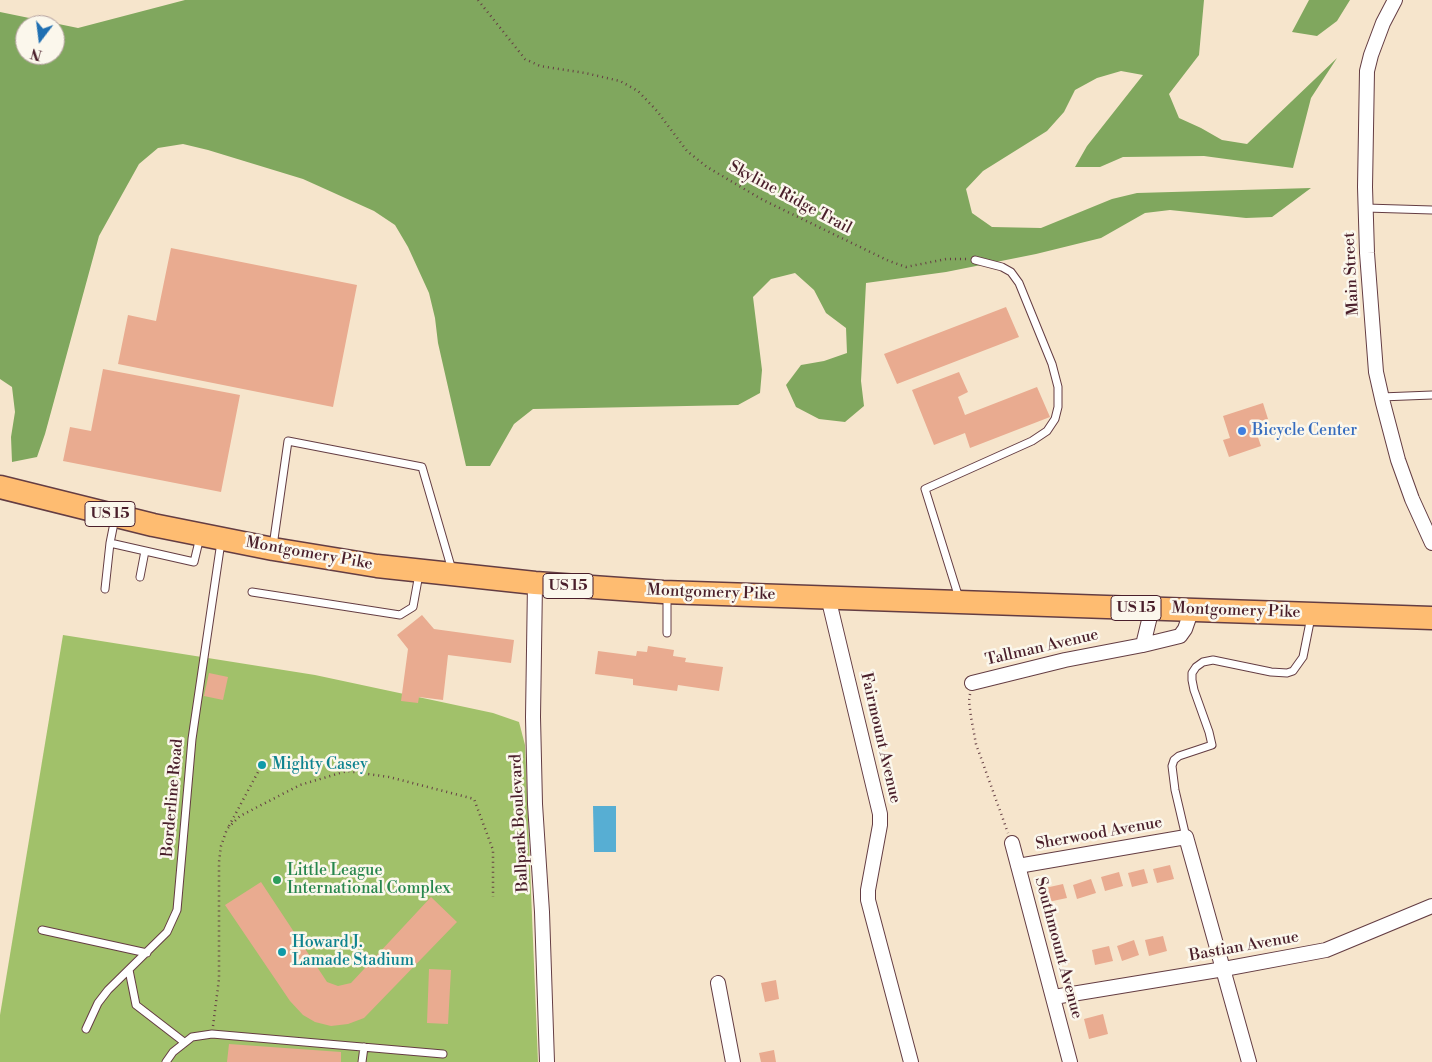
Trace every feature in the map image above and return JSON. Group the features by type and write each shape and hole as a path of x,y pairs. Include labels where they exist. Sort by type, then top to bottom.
{"highway":[{"name":"Montgomery Pike","path":"0,487 211,537 334,560 535,583 668,592 1432,618"}],"street":[{"name":"Main Street","path":"1395,0 1383,23 1367,72 1367,253 1376,372 1398,460 1428,522 1432,543"},
{"name":"Ballpark Boulevard","path":"535,583 533,717 547,1062"},
{"name":"Fairmount Avenue","path":"828,597 880,814 880,825 868,890 868,900 911,1062"},
{"path":"1143,645 1152,608"},
{"name":"Tallman Avenue","path":"972,683 1065,660 1180,636 1185,629 1192,610"},
{"path":"1186,837 1249,1062"},
{"name":"Sherwood Avenue","path":"1018,866 1186,837"},
{"name":"Southmount Avenue","path":"1012,842 1070,1062"},
{"name":"Bastian Avenue","path":"1054,997 1326,950 1432,906"},
{"path":"718,984 733,1062"}],"lane":[{"path":"1366,208 1432,210"},
{"path":"961,602 924,489 1032,441 1047,431 1055,419 1058,407 1058,387 1052,364 1019,283 1011,272 1002,267 975,260"},
{"path":"1382,396 1432,395"},
{"path":"273,549 288,441 422,467 453,575"},
{"path":"105,589 110,542 116,516"},
{"path":"110,542 194,562 211,537"},
{"name":"Borderline Road","path":"86,1028 98,1003 108,990 167,932 177,910 211,537"},
{"path":"140,576 145,551"},
{"path":"252,592 400,615 413,607 419,571"},
{"path":"667,633 668,592"},
{"path":"1186,837 1171,774 1172,766 1174,760 1179,756 1212,745 1194,690 1192,673 1196,666 1213,660 1271,672 1286,673 1293,671 1303,657 1312,614"},
{"path":"42,930 146,953"},
{"path":"129,970 136,1005 184,1042"},
{"path":"166,1062 173,1052 192,1037 212,1034 443,1054"},
{"path":"362,1062 364,1047"}],"path":[{"name":"Skyline Ridge Trail","path":"478,0 526,59 540,66 585,73 620,82 638,91 657,111 687,151 707,167 763,200 889,261 906,267 946,259 975,260"},
{"path":"972,683 969,701 976,744 1012,842"},
{"path":"227,829 240,816 300,784 346,771 389,777 436,788 474,798 493,850 493,897"},
{"path":"212,1034 219,979 219,862 221,846 227,829 258,772"}],"green space":[{"path":"185,0 1204,0 1199,55 1169,94 1179,118 1222,140 1247,144 1337,58 1311,98 1293,168 1204,156 1123,157 1100,167 1075,167 1087,146 1143,75 1121,71 1097,78 1075,90 1064,112 1047,131 983,171 966,189 972,213 992,227 1041,228 1112,199 1137,193 1311,188 1272,217 1246,218 1170,210 1145,213 1101,238 1036,254 946,272 866,283 861,381 864,406 845,422 819,419 796,407 786,385 801,365 824,361 847,353 846,328 826,313 814,290 795,273 771,279 753,297 762,370 760,393 738,405 533,409 514,424 490,466 466,466 438,343 429,293 408,247 395,225 374,211 303,179 183,144 158,148 139,164 99,236 37,457 12,462 11,437 15,412 12,387 0,379 0,12 15,15 15,65 65,65 65,25 78,28"},
{"path":"1309,0 1350,0 1337,21 1317,36 1292,32"},
{"name":"Little League International Complex","path":"63,635 315,675 493,713 519,722 525,745 538,1062 0,1062 0,1015"}],"water":[{"path":"593,806 616,806 616,852 594,852"}],"building":[{"path":"171,248 357,285 333,407 118,364 128,315 156,321"},
{"path":"1006,307 1019,337 897,384 884,354"},
{"path":"103,369 240,395 221,492 63,461 70,427 91,431"},
{"path":"959,372 968,392 958,397 965,415 1037,387 1050,417 970,448 965,433 934,445 912,390"},
{"name":"Bicycle Center","path":"1263,403 1268,419 1253,423 1261,446 1229,457 1223,440 1230,438 1223,416"},
{"path":"422,615 434,629 514,640 511,663 448,655 443,700 419,697 418,703 401,701 408,649 397,635"},
{"path":"648,646 674,650 673,656 686,658 685,662 723,667 719,691 678,685 677,691 633,685 633,679 595,674 598,651 636,656 637,651 647,652"},
{"path":"209,673 228,677 223,700 204,696"},
{"path":"1170,865 1174,879 1157,883 1153,869"},
{"path":"1144,869 1148,883 1132,887 1128,873"},
{"path":"1119,872 1123,886 1105,891 1101,877"},
{"path":"1091,879 1096,893 1077,899 1073,885"},
{"name":"Howard J. Lamade Stadium","path":"261,882 327,982 338,986 351,983 431,897 457,922 364,1018 348,1024 331,1026 315,1022 303,1015 290,1001 225,905"},
{"path":"1063,884 1067,898 1048,902 1045,888"},
{"path":"1163,936 1167,951 1149,956 1145,940"},
{"path":"1134,940 1139,955 1122,961 1117,946"},
{"path":"1109,946 1113,961 1095,965 1092,950"},
{"path":"429,969 451,970 448,1024 427,1023"},
{"path":"776,980 779,999 765,1002 761,983"},
{"path":"1103,1014 1108,1034 1089,1039 1084,1019"},
{"path":"229,1044 341,1052 341,1062 227,1062"},
{"path":"774,1050 776,1062 761,1062 759,1053"}],"place":[{"name":"Bicycle Center","path":"1242,431"},
{"name":"Mighty Casey","path":"262,765"},
{"name":"Little League International Complex","path":"277,880"},
{"name":"Howard J. Lamade Stadium","path":"282,952"}]}
